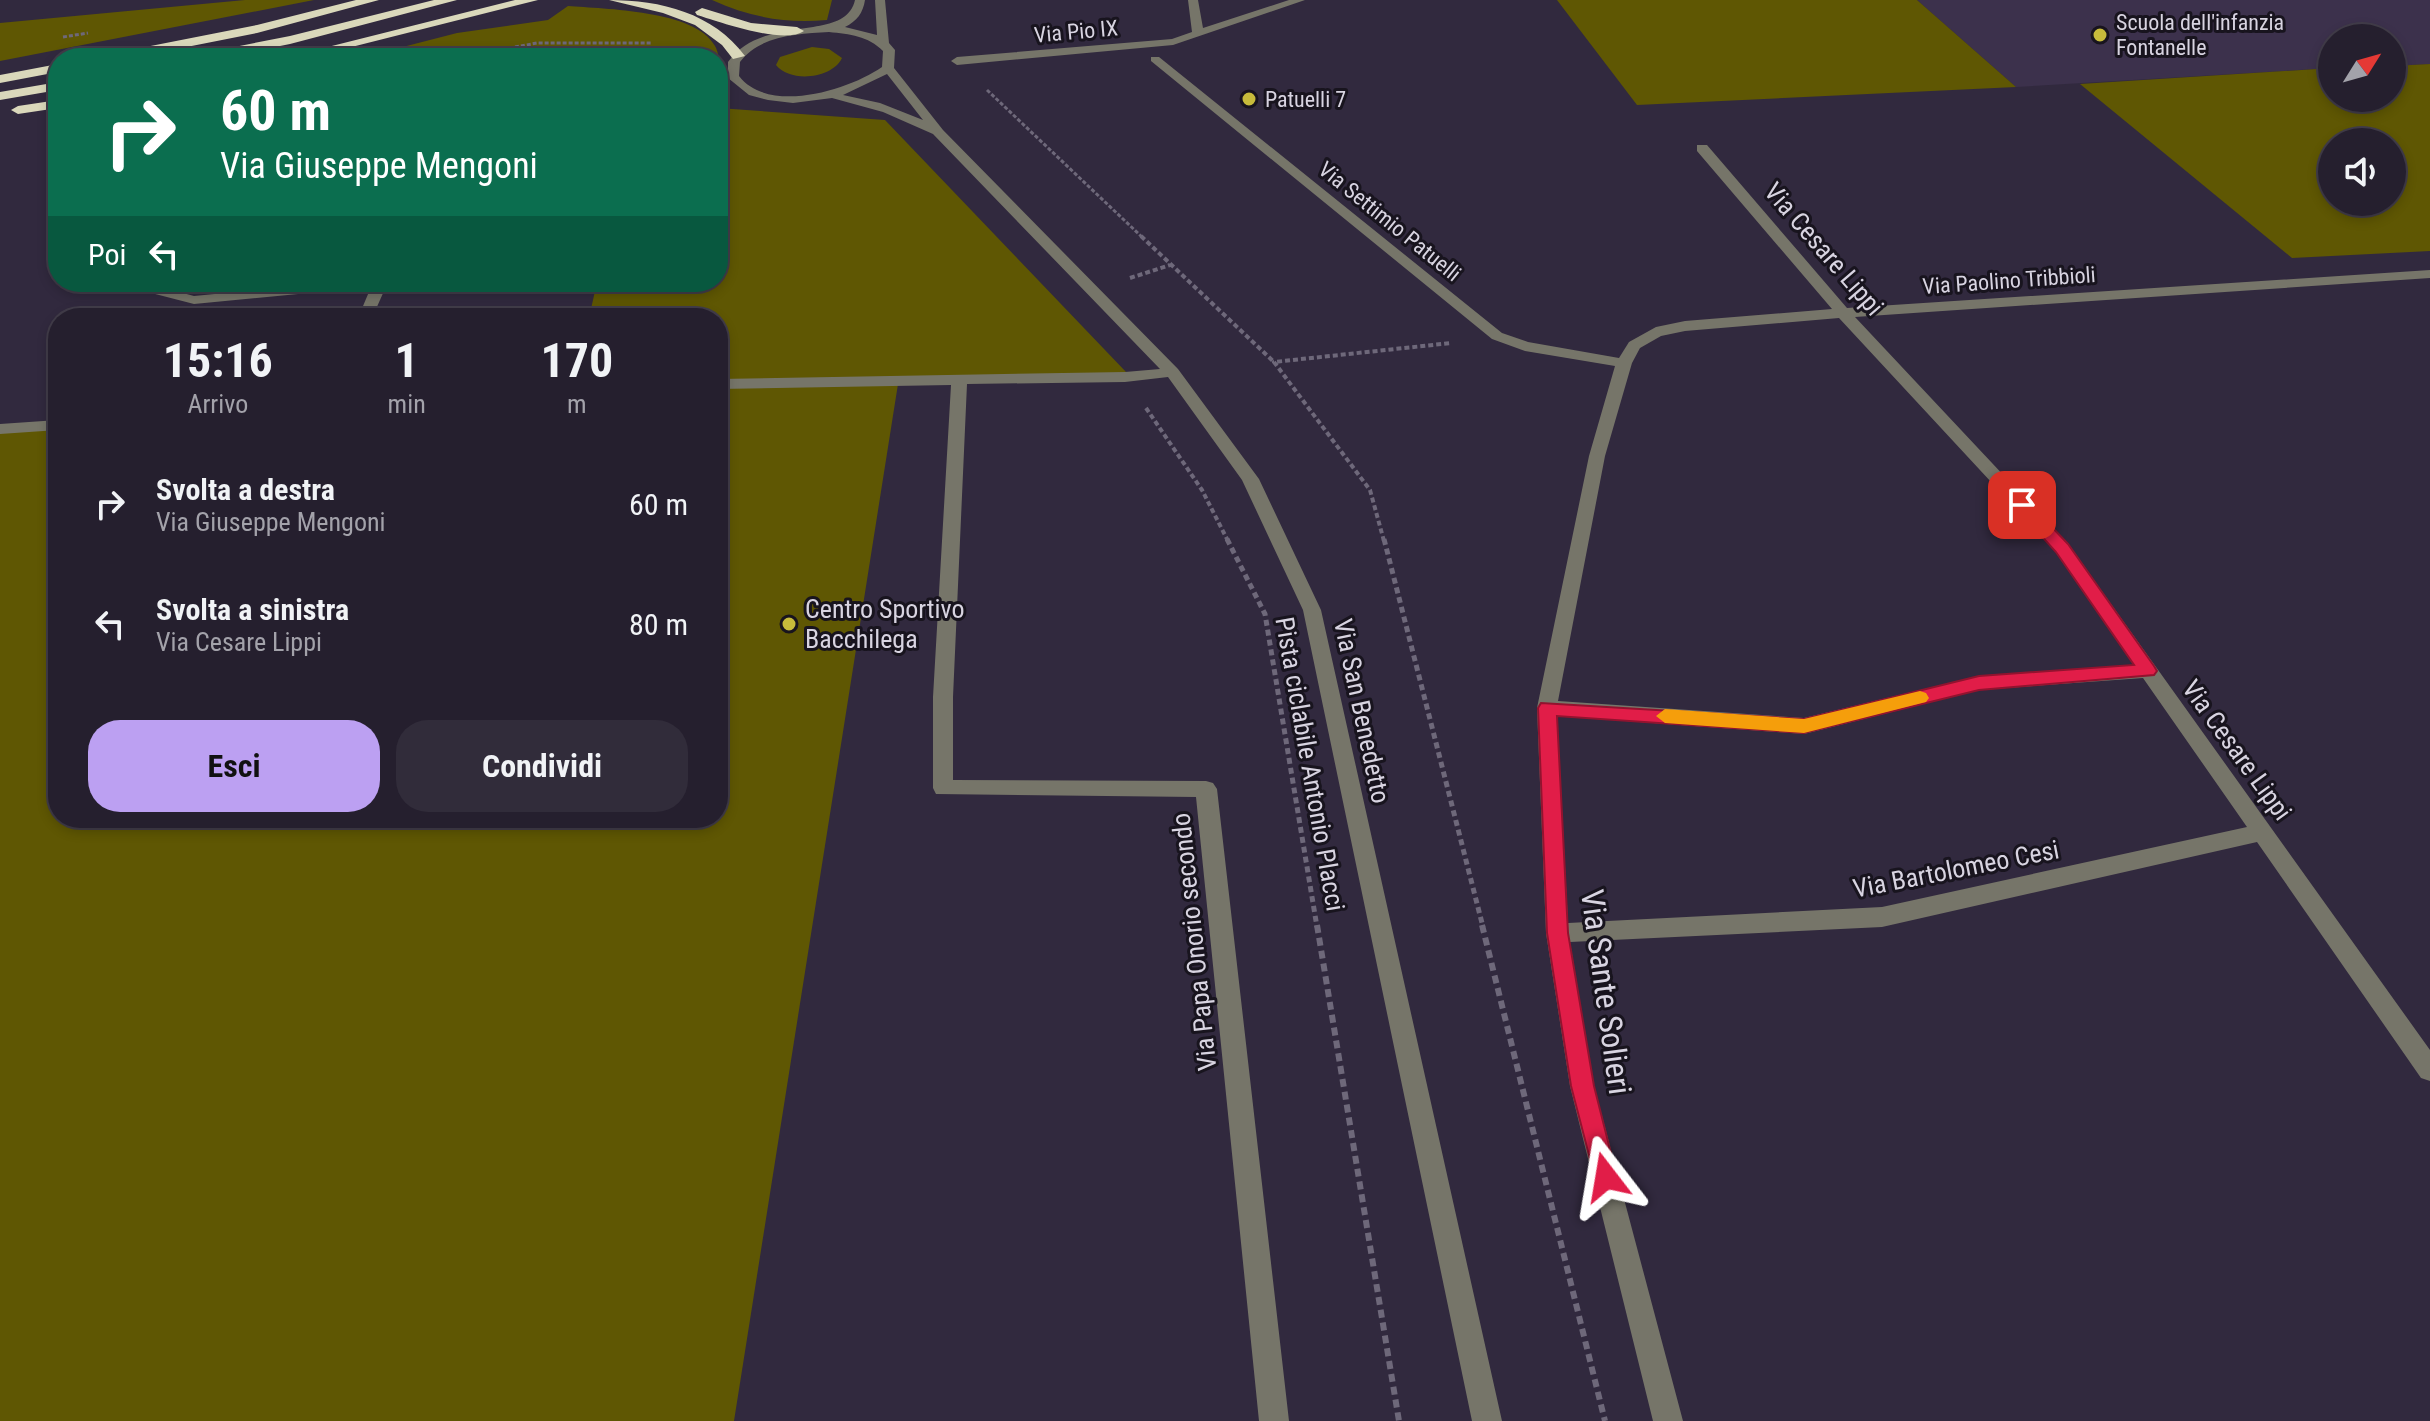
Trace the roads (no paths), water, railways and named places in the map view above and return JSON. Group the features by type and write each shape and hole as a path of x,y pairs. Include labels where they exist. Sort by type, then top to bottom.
{"highway":[{"path":"161,48 257,29 372,0"},
{"path":"250,48 450,0"},
{"path":"332,48 531,0"},
{"path":"616,0 666,9 698,23 727,39 738,56"},
{"path":"674,0 726,21 769,30 797,31"},
{"path":"0,79 48,70"},
{"path":"0,96 48,88"},
{"path":"0,112 48,105"}],"street":[{"path":"829,29 851,21 858,12 860,0"},
{"name":"Via San Benedetto","path":"880,0 883,43 889,50 888,68 939,133 1172,372 1250,479 1312,610 1487,1421"},
{"path":"1193,0 1198,35"},
{"name":"Via Pio IX","path":"957,61 1173,42 1300,0"},
{"path":"737,82 732,74 732,65 738,56 762,41 797,31 829,29 870,35 883,43"},
{"name":"Via Settimio Patuelli","path":"1155,59 1497,336 1525,346 1624,363"},
{"name":"Via San Benedetto","path":"818,97 862,86 888,68"},
{"name":"Via San Benedetto","path":"728,82 737,82 750,91 769,96 861,100 892,109 939,133"},
{"name":"Via Cesare Lippi","path":"1702,148 1843,313 2062,548 2430,1070"},
{"name":"Via Paolino Tribbioli","path":"1547,708 1597,456 1624,363 1634,345 1656,332 1685,326 1843,313 2430,274"},
{"path":"164,292 194,300 277,292"},
{"path":"728,384 1125,377 1172,372"},
{"name":"Via Papa Onorio secondo","path":"959,381 943,697 943,788 1206,789 1274,1421"},
{"path":"0,429 48,426"},
{"path":"1547,708 1804,726 1979,683 2148,671"},
{"name":"Via Sante Solieri","path":"1547,708 1557,933 1582,1086 1668,1421"},
{"name":"Via Bartolomeo Cesi","path":"1557,933 1882,917 2265,832"}],"place":[{"name":"Scuola dell'infanzia Fontanelle","path":"2100,35"},
{"name":"Patuelli 7","path":"1249,99"},
{"name":"Centro Sportivo Bacchilega","path":"789,624"}]}
